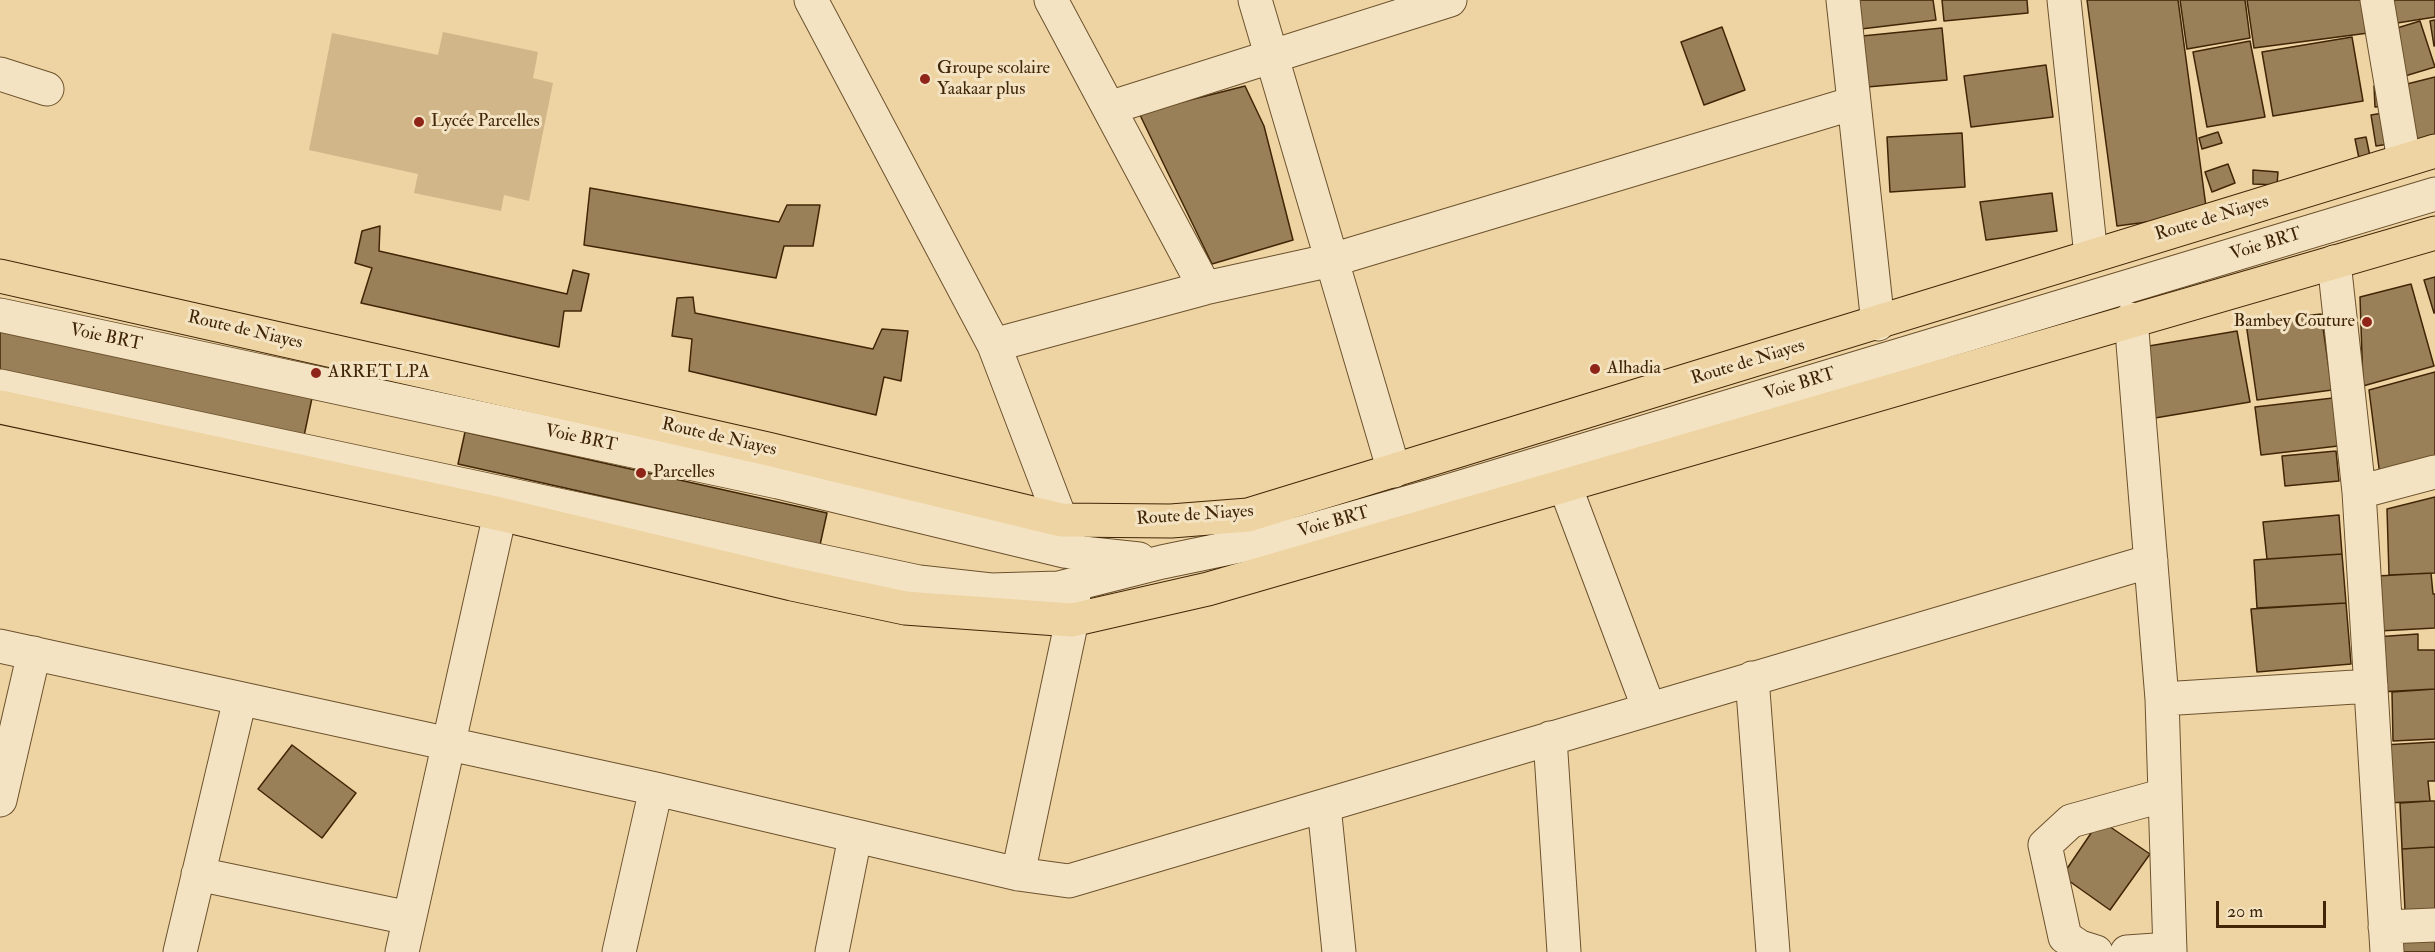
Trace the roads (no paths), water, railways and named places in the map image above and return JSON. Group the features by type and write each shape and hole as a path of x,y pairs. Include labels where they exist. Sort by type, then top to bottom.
{"main road":[{"name":"Route de Niayes","path":"0,276 757,446 1061,520 1161,522 1248,515 1878,324 2435,151"},
{"path":"0,407 500,514 792,584 905,608 1072,620 1208,589 2435,233"}],"street":[{"path":"811,0 994,345 1061,520 1074,568 1072,620 1018,874"},
{"path":"1051,0 1205,288"},
{"path":"1255,0 1394,471"},
{"path":"1109,108 1450,0"},
{"path":"1843,0 1878,324"},
{"path":"2064,0 2091,256"},
{"path":"2377,0 2404,160"},
{"path":"0,74 47,89"},
{"path":"994,345 1205,288 1332,260 1854,103"},
{"name":"Voie BRT","path":"0,315 778,482 1074,568 1162,562 1298,534 2435,194"},
{"path":"2334,262 2360,492 2386,939 2435,925"},
{"path":"2127,952 2170,951 2162,699 2131,320"},
{"name":"Voie BRT","path":"0,386 919,582 991,590 1059,588 1074,568"},
{"path":"2360,492 2435,472"},
{"path":"1564,486 1649,709"},
{"path":"402,952 500,514"},
{"path":"0,646 656,789 1018,874 1069,881 2151,561"},
{"path":"0,800 34,653"},
{"path":"1752,678 1773,952"},
{"path":"2162,699 2371,686"},
{"path":"180,952 240,699"},
{"path":"1550,738 1564,952"},
{"path":"619,952 656,789"},
{"path":"2096,952 2079,947 2065,937 2045,845 2071,821 2165,795"},
{"path":"1324,806 1339,952"},
{"path":"832,952 855,837"},
{"path":"198,874 409,918"}],"place":[{"name":"Groupe scolaire Yaakaar plus","path":"925,79"},
{"name":"Lycée Parcelles","path":"419,122"},
{"name":"Bambey Couture","path":"2367,322"},
{"name":"Alhadia","path":"1595,369"},
{"name":"ARRET LPA","path":"316,373"},
{"name":"Parcelles","path":"641,473"}]}
